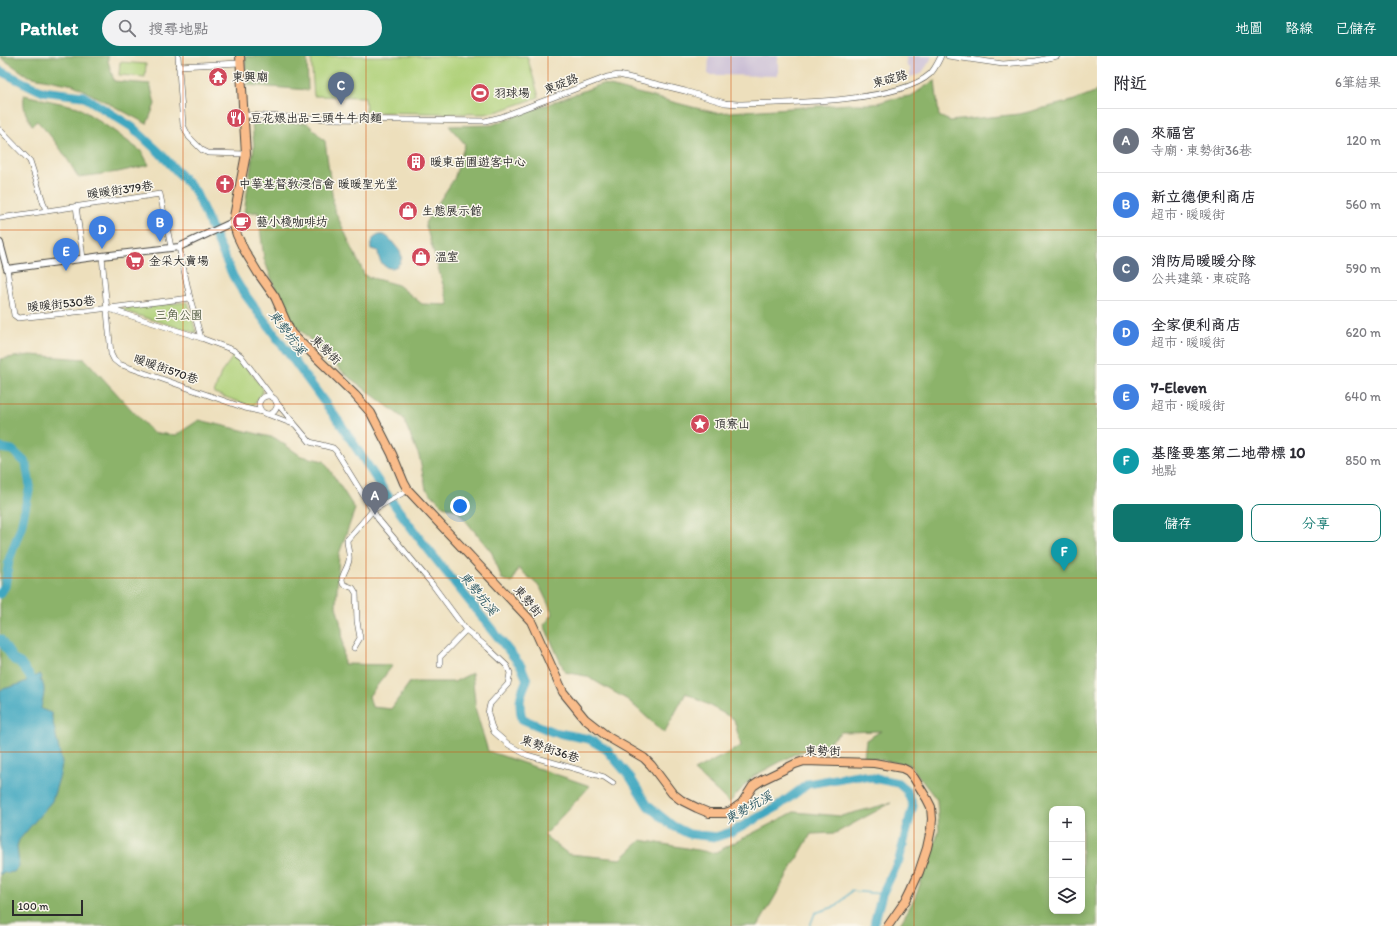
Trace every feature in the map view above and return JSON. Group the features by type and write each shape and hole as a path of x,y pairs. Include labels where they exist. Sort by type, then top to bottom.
{"main road":[{"path":"230,224 246,154 240,59"},
{"name":"東勢街","path":"230,224 244,250 274,297 291,333 355,395 371,414 392,454 404,483 405,492 531,621 563,692 585,719 608,737 644,758 672,793 681,800 697,808 709,812 726,813 732,811 742,803 753,786 762,780 804,761 874,763 896,766 908,771 920,786 931,807 931,829 919,872 912,890 888,926"}],"street":[{"path":"178,56 183,125 189,137 202,150 208,153 246,154"},
{"name":"東碇路","path":"244,115 333,119 485,121 501,117 607,77 618,76 686,91 725,103 738,104 844,99 909,86 929,75 936,67 941,56"},
{"path":"948,56 1003,64 1036,61 1057,56"},
{"path":"178,66 240,59"},
{"path":"0,130 30,161 46,211"},
{"name":"暖暖街379巷","path":"0,218 160,194 171,247"},
{"name":"暖暖街379巷","path":"76,206 83,258"},
{"path":"0,243 7,269 83,258 178,247 230,224"},
{"path":"178,247 201,338"},
{"name":"暖暖街570巷","path":"102,256 111,354 114,360 119,364 294,424"},
{"name":"暖暖街530巷","path":"7,269 14,315 18,318 107,308 201,338 233,350 241,356 294,424"},
{"path":"107,308 190,298"},
{"path":"267,396 274,400 275,410 273,413 264,413 260,410 258,404 261,398 267,396"},
{"path":"294,424 310,442 333,448 336,451 375,509"},
{"path":"354,648 360,638 357,622 356,593 353,588 343,584 342,579 350,559 347,545 348,540 375,509 405,492"},
{"name":"東勢街36巷","path":"375,509 378,519 432,584 466,630 502,660 507,666 510,673 508,684 490,704 488,713 494,732 509,745 527,755 604,777 613,783"},
{"path":"440,665 440,657 466,630"}],"shaded area":[{"path":"709,56 778,56 778,76 708,75"},
{"path":"906,56 932,56 921,74 910,77 910,67 907,67"}],"green space":[{"path":"0,56 108,56 114,81 150,84 155,104 147,124 74,85 28,76"},
{"path":"245,56 307,56 308,90 246,85"},
{"path":"311,56 527,56 539,97 499,111 485,114 366,112 365,97 314,96"},
{"path":"120,62 146,64 145,77 119,75"},
{"path":"935,80 939,116 950,121 1020,114 1072,101 1097,91 1097,926 899,926 915,898 939,831 937,800 910,765 864,757 866,740 881,731 841,732 828,744 795,754 752,777 729,803 694,771 741,746 734,719 686,693 664,733 628,700 586,676 565,672 544,625 553,614 540,587 518,568 512,583 502,579 492,553 457,510 443,506 426,489 419,456 403,418 345,374 286,316 264,259 258,212 244,213 254,147 252,123 307,123 325,141 334,209 365,276 398,285 422,304 449,305 425,223 454,179 465,144 449,126 492,125 602,84 716,113 850,104 874,104 891,99 911,96"},
{"path":"24,95 78,107 142,152 149,165 118,172 78,177 69,162 43,127 37,121 32,125 25,111"},
{"name":"三角公園","path":"188,302 196,333 117,309"},
{"path":"235,354 263,388 262,393 254,405 250,406 214,393 221,373"},
{"path":"30,355 85,359 153,433 176,435 199,420 275,438 301,456 324,461 355,509 339,554 336,606 342,629 344,664 393,665 369,696 372,707 391,709 410,682 454,682 472,673 476,711 488,751 590,786 544,835 568,854 621,859 641,840 714,853 794,812 841,816 891,803 836,833 811,834 758,926 0,926 0,359"}],"water":[{"path":"379,235 384,235 387,237 399,250 401,259 396,267 387,267 379,259 378,251 371,249 372,240"},
{"path":"40,674 40,680 44,686 41,709 51,713 62,763 60,775 52,801 19,840 17,846 19,866 14,872 2,873 0,875 0,690 20,684"}],"waterway":[{"name":"東勢坑溪","path":"0,71 41,91 83,96 132,127 159,152 195,191 233,276 241,289 342,426 385,492 419,538 521,666 527,680 520,699 522,719 553,732 589,739 607,750 630,777 648,806 673,826 689,834 716,837 734,831 777,807 808,784 858,775 898,783 907,791 913,806 899,860 882,894 874,926"},
{"path":"0,448 12,450 26,463 30,486 21,527 9,560 5,586 0,594"},
{"path":"0,639 14,660 20,663 31,678"},
{"path":"810,926 815,913 837,906 851,891 882,894"}],"place":[{"name":"東興廟","path":"218,77"},
{"name":"羽球場","path":"480,93"},
{"name":"消防局暖暖分隊","path":"341,105"},
{"name":"豆花娘出品三頭牛牛肉麵","path":"236,118"},
{"name":"暖東苗圃遊客中心","path":"416,162"},
{"name":"中華基督教浸信會 暖暖聖光堂","path":"225,184"},
{"name":"生態展示館","path":"408,211"},
{"name":"藝小棧咖啡坊","path":"242,222"},
{"name":"新立德便利商店","path":"160,242"},
{"name":"全家便利商店","path":"102,249"},
{"name":"溫室","path":"421,257"},
{"name":"金采大賣場","path":"135,261"},
{"name":"7-Eleven","path":"66,271"},
{"name":"頂寮山","path":"700,424"},
{"name":"來福宮","path":"375,515"},
{"name":"基隆要塞第二地帶標 10","path":"1064,571"}]}
